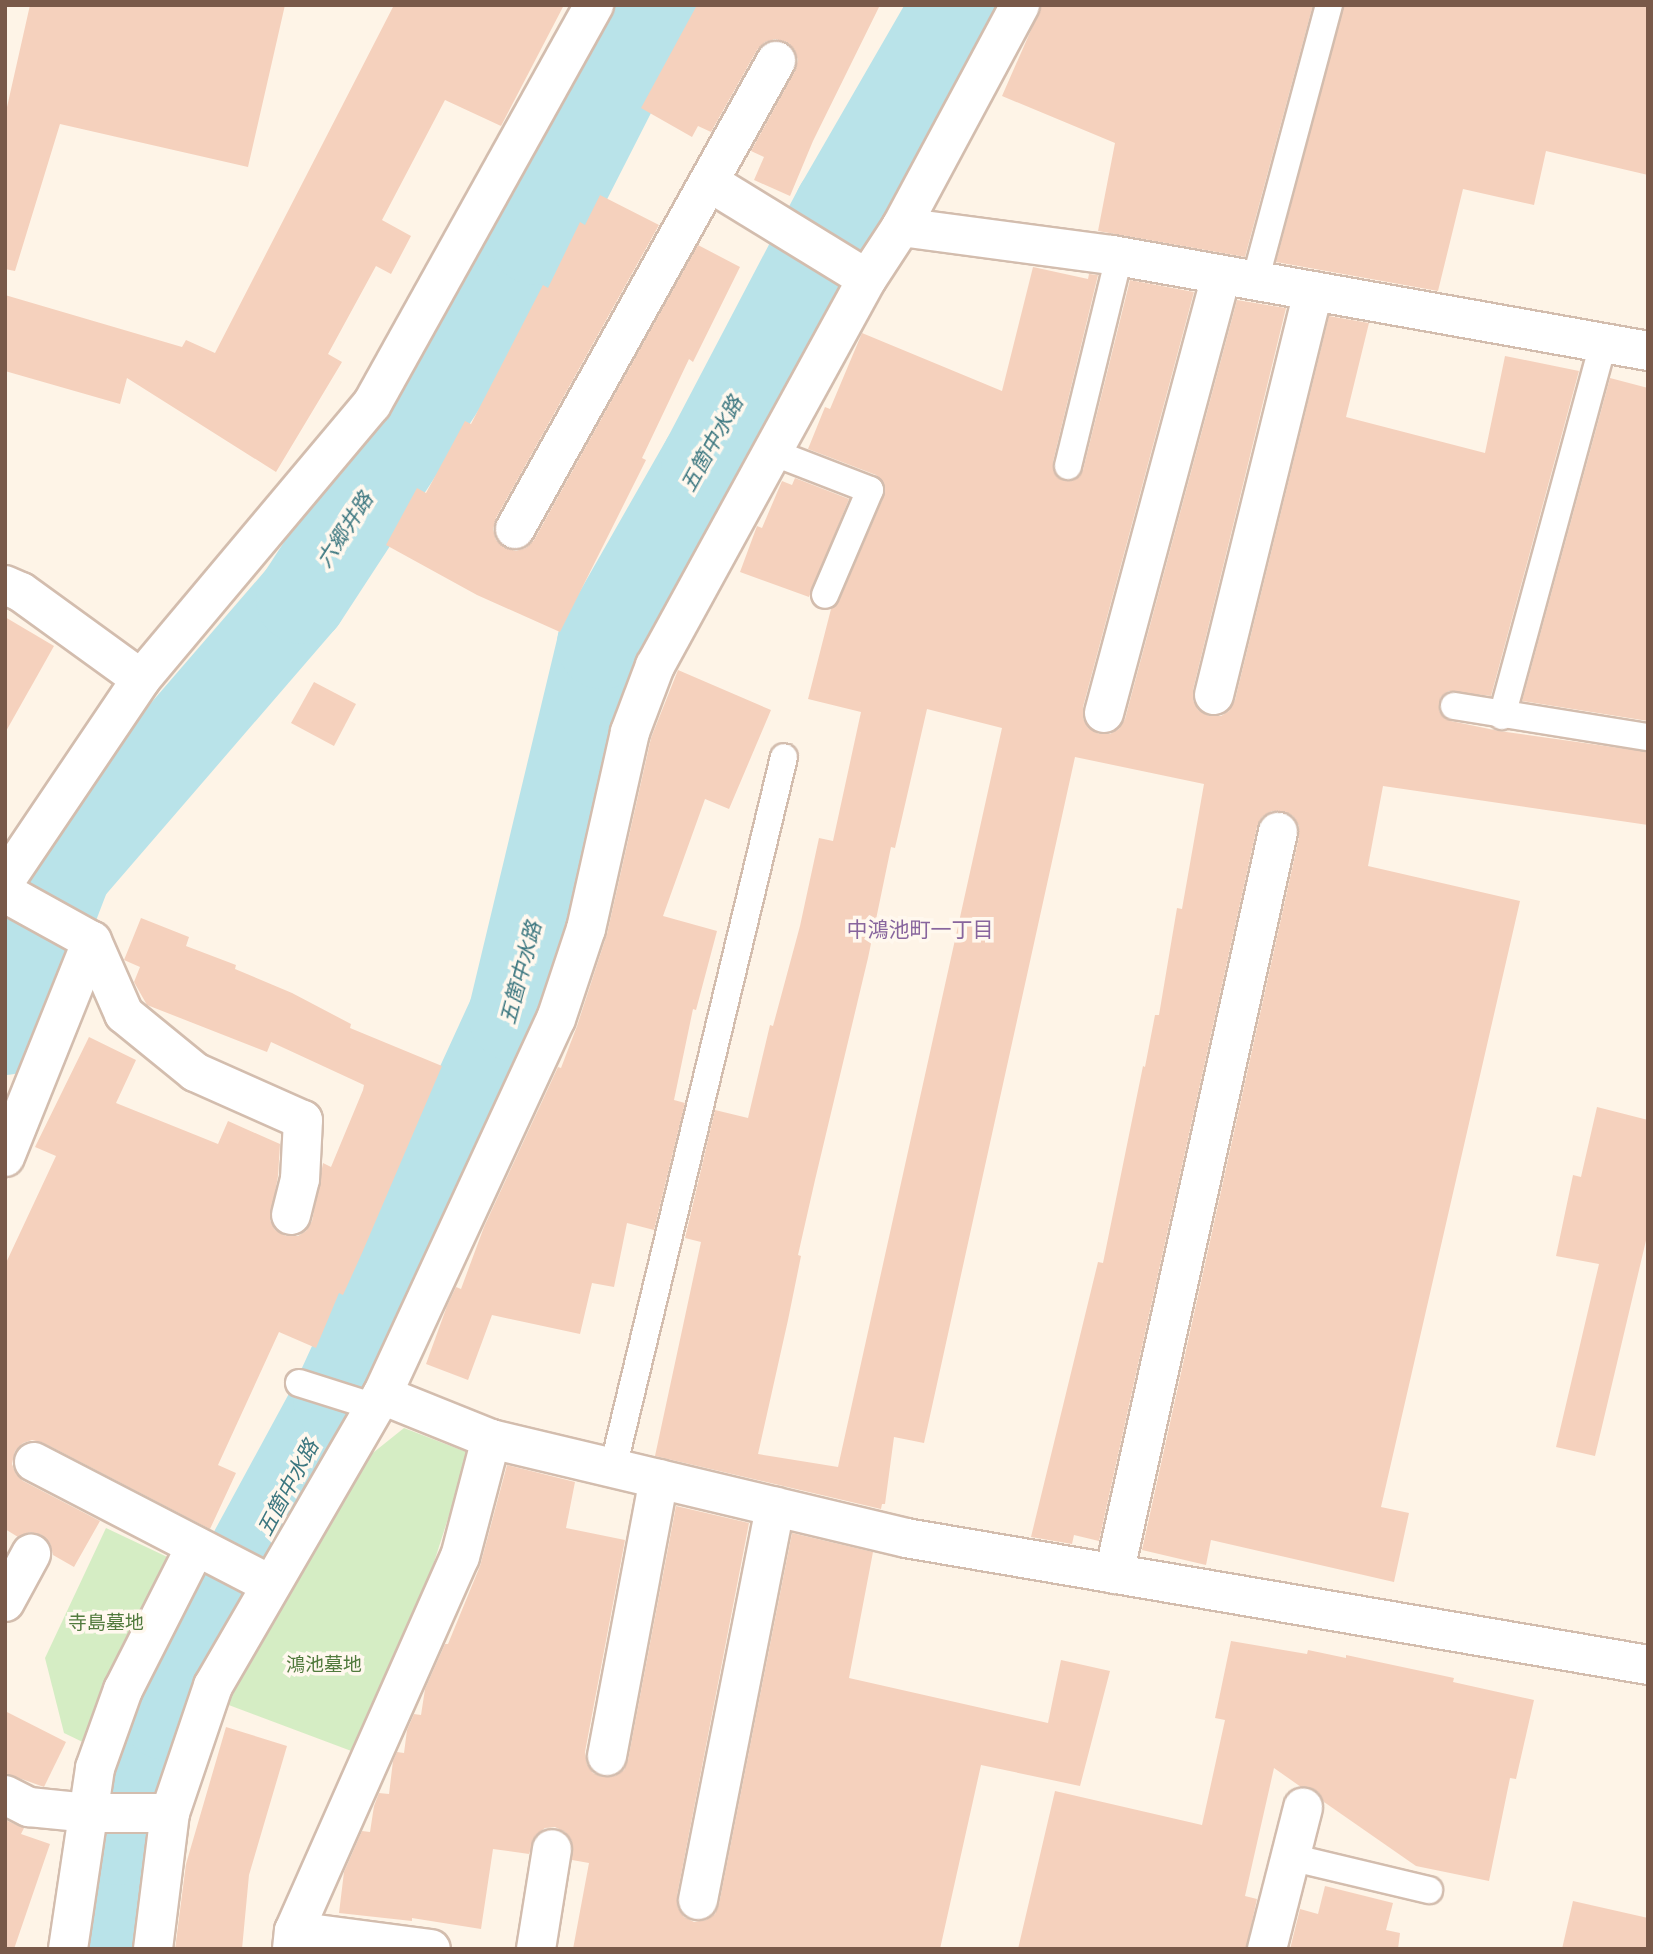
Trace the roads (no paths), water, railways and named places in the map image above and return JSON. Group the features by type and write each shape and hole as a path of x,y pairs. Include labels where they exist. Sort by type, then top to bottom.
{"street":[{"path":"5,881 141,679 372,404 594,5"},
{"path":"153,1949 170,1813 213,1686 379,1401 556,1019 586,929 631,732 655,666 772,452 855,271 901,227 1020,5"},
{"path":"515,529 776,61"},
{"path":"709,182 855,271"},
{"path":"901,227 1119,257 1648,351"},
{"path":"1104,713 1238,278"},
{"path":"1214,695 1314,291"},
{"path":"5,585 21,592 141,679"},
{"path":"1114,1574 1278,832"},
{"path":"5,893 92,941 124,1014 195,1072 303,1120 300,1179 291,1215"},
{"path":"5,1157 92,941"},
{"path":"379,1401 491,1438 906,1538 1648,1665"},
{"path":"431,1949 293,1940 460,1557 491,1438"},
{"path":"34,1462 271,1584"},
{"path":"607,1756 659,1479"},
{"path":"698,1900 775,1506"},
{"path":"68,1949 95,1768 123,1690 196,1546"},
{"path":"5,1602 31,1554"},
{"path":"5,1795 29,1807 88,1812 170,1813"},
{"path":"1267,1949 1303,1808"},
{"path":"536,1949 552,1849"}],"lane":[{"path":"1238,278 1329,5"},
{"path":"1068,466 1119,257"},
{"path":"1502,716 1603,343"},
{"path":"772,452 870,491 825,595"},
{"path":"1454,706 1502,716 1648,737"},
{"path":"613,1468 784,757"},
{"path":"299,1383 379,1401"},
{"path":"1290,1857 1429,1891"}],"waterway":[{"name":"六郷井路","path":"5,1029 66,870 301,598 535,239 654,5"},
{"name":"五箇中水路","path":"99,1949 117,1839 131,1788 166,1714 338,1397 513,1015 602,643 706,461 839,208 956,5"}],"district":[{"name":"中鴻池町一丁目","path":"920,930"}],"park label":[{"name":"寺島墓地","path":"106,1623"},
{"name":"鴻池墓地","path":"324,1665"}]}
